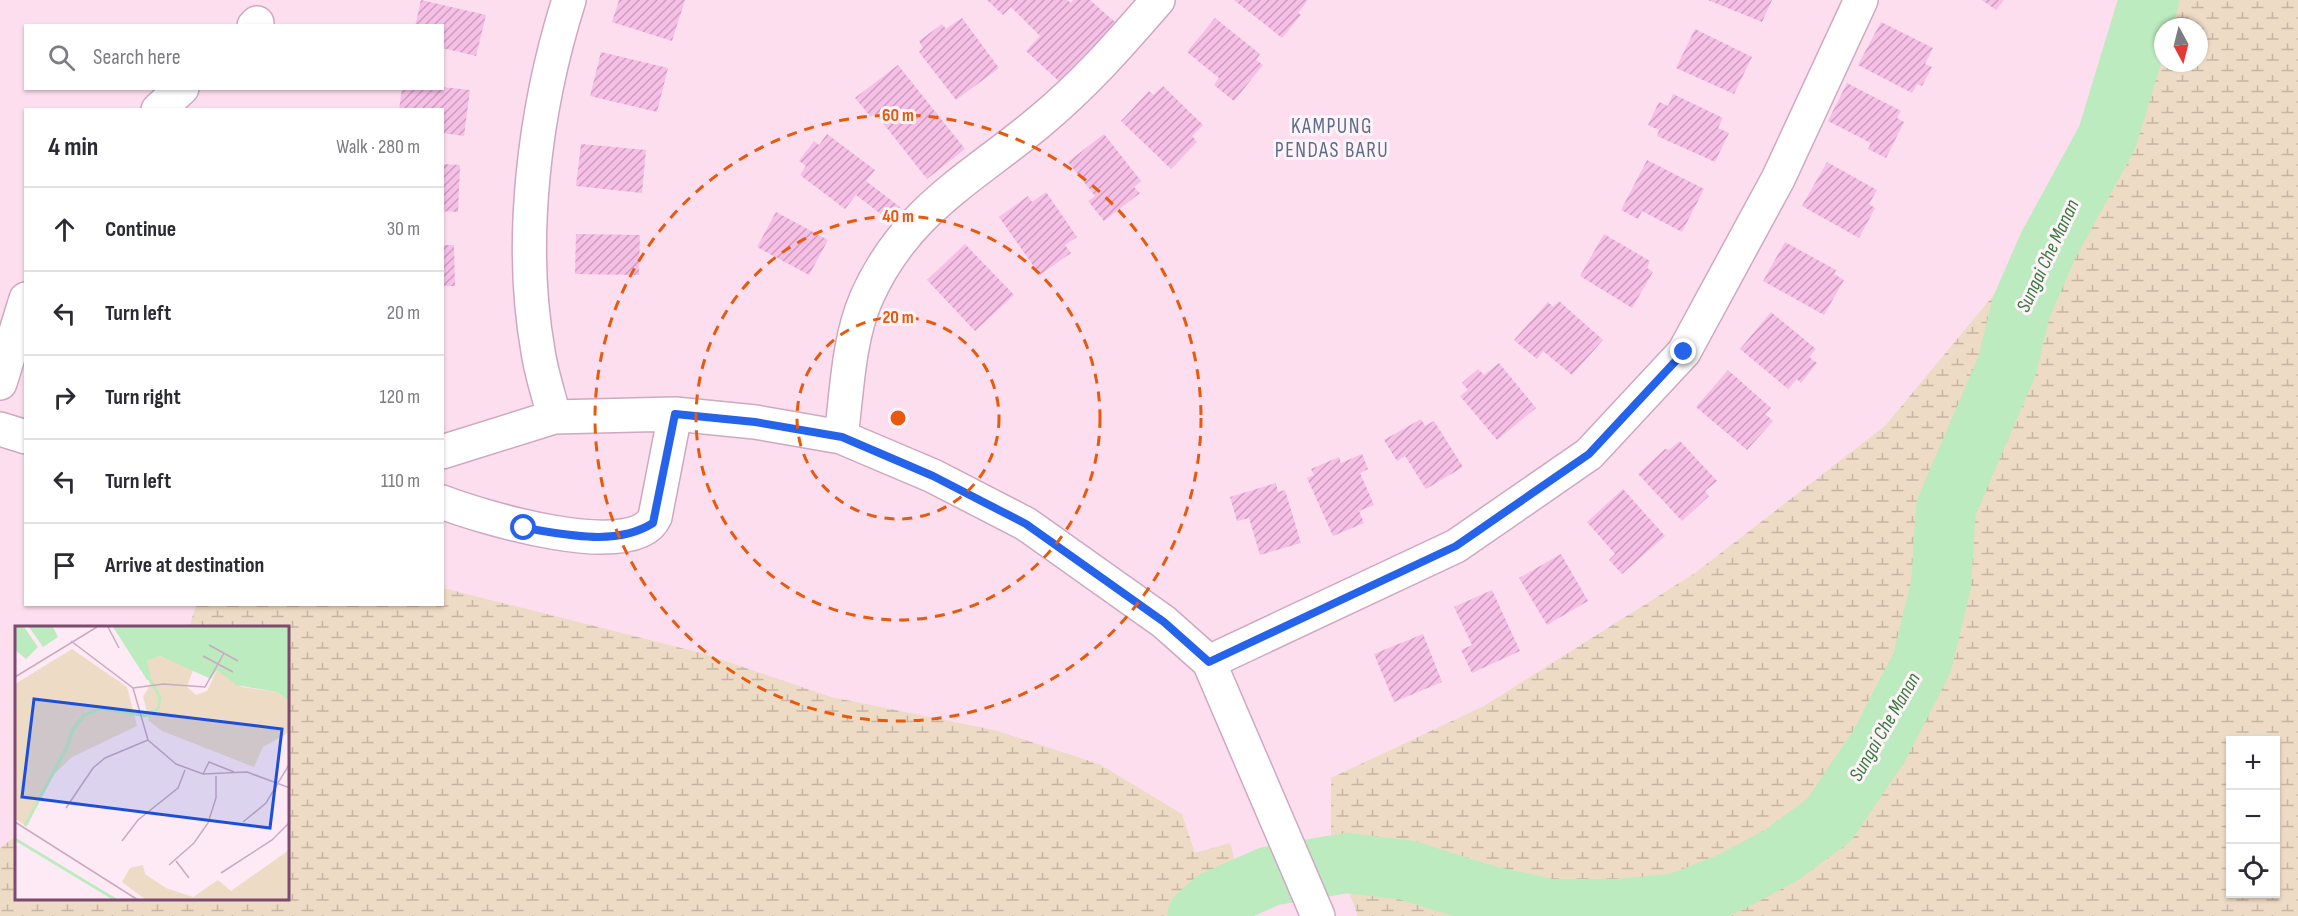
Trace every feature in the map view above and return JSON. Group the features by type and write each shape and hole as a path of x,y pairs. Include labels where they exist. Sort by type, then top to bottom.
{"street":[{"path":"554,417 538,350 531,273 531,210 553,50 569,0"},
{"path":"842,437 852,349 865,301 887,257 931,206 976,168 1036,125 1089,80 1158,0"},
{"path":"1209,662 1456,546 1589,454 1684,352 1778,179 1861,0"},
{"path":"160,108 180,90"},
{"path":"0,383 24,305"},
{"path":"444,503 524,528 564,534 634,533 653,523 675,414"},
{"path":"444,451 554,417 675,414 755,422 842,437 933,476 1026,524 1164,622 1209,662 1318,916"},
{"path":"0,429 24,436"}],"shaded area":[{"path":"0,0 2298,0 2298,916 0,916"}],"green space":[{"path":"2138,0 2298,0 2298,916 1358,916 1331,845 1331,778 1484,706 1695,573 1885,426 2075,197"},
{"path":"444,588 705,654 831,697 994,730 1099,764 1182,814 1195,853 1230,843 1252,916 0,916 0,848 15,837 15,901 290,901 290,626 190,626 196,606 444,606"}],"building":[{"path":"421,0 486,15 476,56 444,48 444,24 415,24"},
{"path":"619,0 685,0 672,41 612,22"},
{"path":"987,0 1067,0 1071,3 1073,0 1090,0 1116,23 1061,83 1026,51 1040,36 1011,7 1003,15"},
{"path":"1234,0 1308,0 1298,13 1301,15 1282,38"},
{"path":"1708,0 1772,0 1762,22"},
{"path":"1982,0 2004,0 1996,10"},
{"path":"962,18 999,68 956,100 919,52 923,48 919,41 942,24 946,29"},
{"path":"1215,18 1260,54 1256,60 1263,65 1234,101 1214,85 1219,78 1187,52"},
{"path":"1881,22 1933,48 1925,64 1932,67 1922,86 1917,84 1912,93 1858,65"},
{"path":"1695,29 1752,57 1734,94 1676,68"},
{"path":"601,52 668,68 657,112 590,96"},
{"path":"898,65 965,149 927,179 875,113 871,117 855,98"},
{"path":"1847,83 1901,111 1897,118 1904,122 1886,158 1868,149 1871,143 1828,121"},
{"path":"1163,86 1203,125 1192,136 1197,142 1171,169 1121,121 1149,91 1153,95"},
{"path":"444,87 470,90 464,136 444,133 444,108 399,108 402,90 444,90"},
{"path":"1673,94 1723,118 1718,128 1729,133 1715,162 1657,136 1659,130 1648,125 1659,102 1668,106"},
{"path":"827,134 875,170 866,181 900,207 890,221 856,195 845,209 800,175 806,166 799,161 814,141 819,145"},
{"path":"1104,134 1141,181 1134,187 1140,193 1104,221 1088,201 1095,196 1068,162"},
{"path":"581,144 646,150 642,193 576,186"},
{"path":"1647,160 1704,189 1682,232 1642,211 1638,219 1621,210"},
{"path":"1827,162 1877,190 1869,204 1875,208 1859,238 1802,206"},
{"path":"444,164 460,165 458,212 444,211"},
{"path":"1046,192 1077,237 1065,245 1071,253 1040,275 999,217 1028,196 1032,202"},
{"path":"776,212 828,240 809,275 757,247"},
{"path":"576,234 640,235 639,275 575,274"},
{"path":"1604,234 1650,261 1647,268 1653,272 1632,308 1580,276"},
{"path":"1785,242 1836,270 1834,274 1844,280 1824,315 1763,281"},
{"path":"965,244 1014,295 975,331 927,280"},
{"path":"444,245 454,245 455,286 444,286"},
{"path":"1559,301 1603,340 1572,375 1543,351 1537,359 1514,340 1548,302 1553,307"},
{"path":"1771,312 1816,349 1809,357 1817,363 1801,383 1797,379 1788,389 1740,349"},
{"path":"1499,363 1536,408 1497,440 1460,396 1468,390 1462,383 1478,369 1484,375"},
{"path":"1728,370 1771,408 1765,414 1773,421 1747,450 1696,407"},
{"path":"1421,419 1425,426 1434,421 1463,467 1426,489 1405,456 1397,461 1384,440"},
{"path":"1680,441 1717,481 1705,491 1709,496 1682,521 1638,474 1665,449 1669,450"},
{"path":"1362,454 1368,469 1360,473 1374,505 1359,511 1364,523 1333,536 1307,478 1314,475 1311,469 1339,457 1341,463"},
{"path":"1276,483 1278,492 1285,490 1301,543 1260,555 1249,518 1237,521 1230,497"},
{"path":"1623,489 1665,536 1622,574 1609,560 1615,554 1587,522"},
{"path":"1561,554 1588,601 1547,625 1519,578"},
{"path":"1492,590 1520,651 1472,673 1461,650 1472,645 1454,607"},
{"path":"1423,634 1442,682 1394,702 1374,654"}],"waterway":[{"name":"Sungai Che Manan","path":"1197,916 1214,901 1270,876 1347,863 1406,870 1486,895 1550,909 1619,909 1678,903 1729,883 1780,856 1829,820 1879,746 1922,663 1941,585 1946,508 2007,366 2021,308 2048,246 2107,138 2149,0"}],"district":[{"name":"KAMPUNG PENDAS BARU","path":"1332,138"}],"route":[{"path":"524,528 574,536 617,535 634,533 653,523 675,414 755,422 842,437 933,476 1026,524 1164,622 1209,662 1456,546 1589,454 1684,352"}]}
